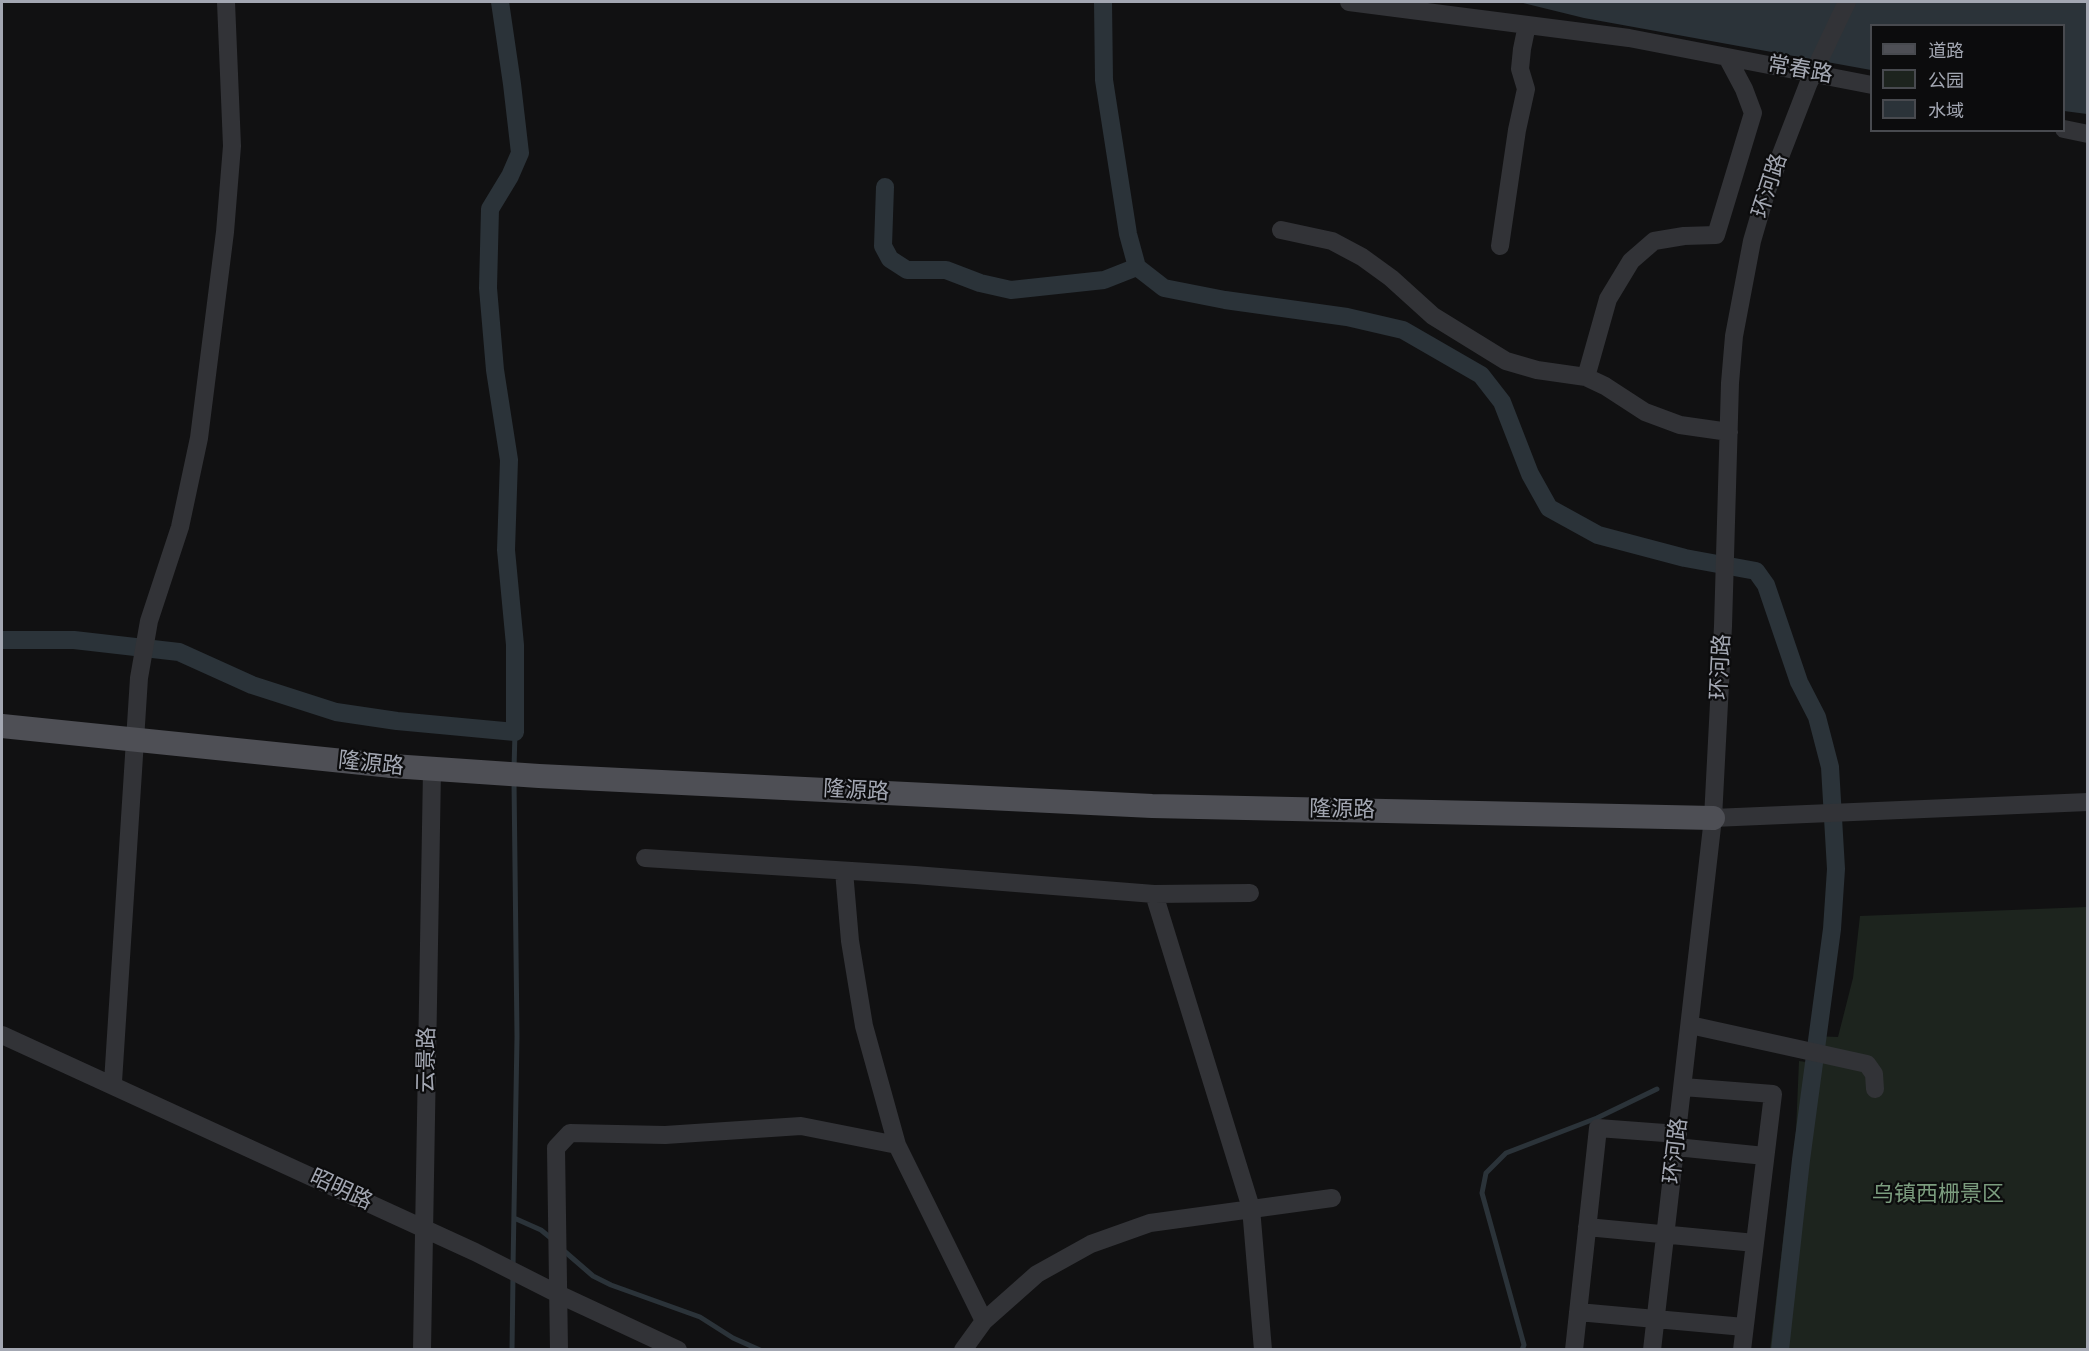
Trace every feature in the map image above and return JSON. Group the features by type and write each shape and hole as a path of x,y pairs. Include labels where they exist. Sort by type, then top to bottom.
{"main road":[{"name":"隆源路","path":"2,726 432,770 539,776 1152,806 1713,818"}],"street":[{"path":"113,1082 139,678 149,621 180,527 199,438 225,232 232,146 225,2"},
{"name":"常春路","path":"1349,2 1629,38 1870,84"},
{"name":"环河路","path":"1652,1350 1713,818 1724,626 1730,383 1734,336 1752,241 1766,193 1809,82 1847,2"},
{"path":"1500,246 1517,130 1526,89 1520,69 1527,25"},
{"path":"1586,377 1608,299 1631,261 1654,241 1684,236 1716,235 1753,113 1744,89 1727,57"},
{"path":"2065,129 2088,134"},
{"path":"1281,230 1332,241 1362,257 1391,278 1433,316 1506,361 1538,370 1586,377 1605,386 1645,412 1680,425 1729,432"},
{"name":"云景路","path":"422,1350 432,770"},
{"path":"1713,818 2088,802"},
{"path":"645,858 1154,894 1250,893"},
{"path":"844,871 850,941 864,1026 897,1145 984,1321"},
{"path":"1154,894 1251,1208 1263,1350"},
{"path":"1690,1025 1867,1064 1874,1074 1875,1089"},
{"name":"昭明路","path":"2,1035 475,1252 678,1350"},
{"path":"1683,1087 1773,1094 1742,1350"},
{"path":"559,1350 556,1148 570,1133 665,1135 801,1126 897,1145"},
{"path":"1574,1350 1598,1128 1765,1156"},
{"path":"963,1350 984,1321 1036,1274 1090,1244 1150,1223 1332,1198"},
{"path":"1587,1227 1755,1243"},
{"path":"1578,1312 1744,1327"}],"green space":[{"name":"乌镇西栅景区","path":"2087,907 2087,1349 1770,1350 1796,1131 1799,1061 1806,1062 1813,1036 1838,1037 1853,978 1860,916"}],"water":[{"path":"1519,2 2087,2 2087,114 2065,111 2065,24 1870,24 1870,70 1584,18"}],"waterway":[{"path":"2,640 74,640 179,652 252,685 336,712 397,721 515,732 515,645 506,550 509,460 495,370 488,288 490,209 510,176 520,153 500,2"},
{"path":"1103,2 1104,80 1128,234 1137,267 1164,288 1225,300 1347,317 1403,330 1481,375 1502,402 1530,474 1549,508 1598,535 1685,558 1756,571 1766,585 1799,682 1817,717 1830,767 1836,869 1832,929 1801,1160 1780,1350"},
{"path":"885,187 883,246 890,259 907,270 946,270 980,283 1011,290 1104,280 1137,267"},
{"path":"514,769 515,732"},
{"path":"513,1267 517,1037 514,781"},
{"path":"1522,1350 1524,1345 1482,1193 1486,1173 1506,1153 1597,1118 1657,1089"},
{"path":"514,1218 541,1230 552,1239"},
{"path":"563,1250 593,1276 611,1285 700,1317 733,1338 760,1350"},
{"path":"512,1350 513,1276"}]}
